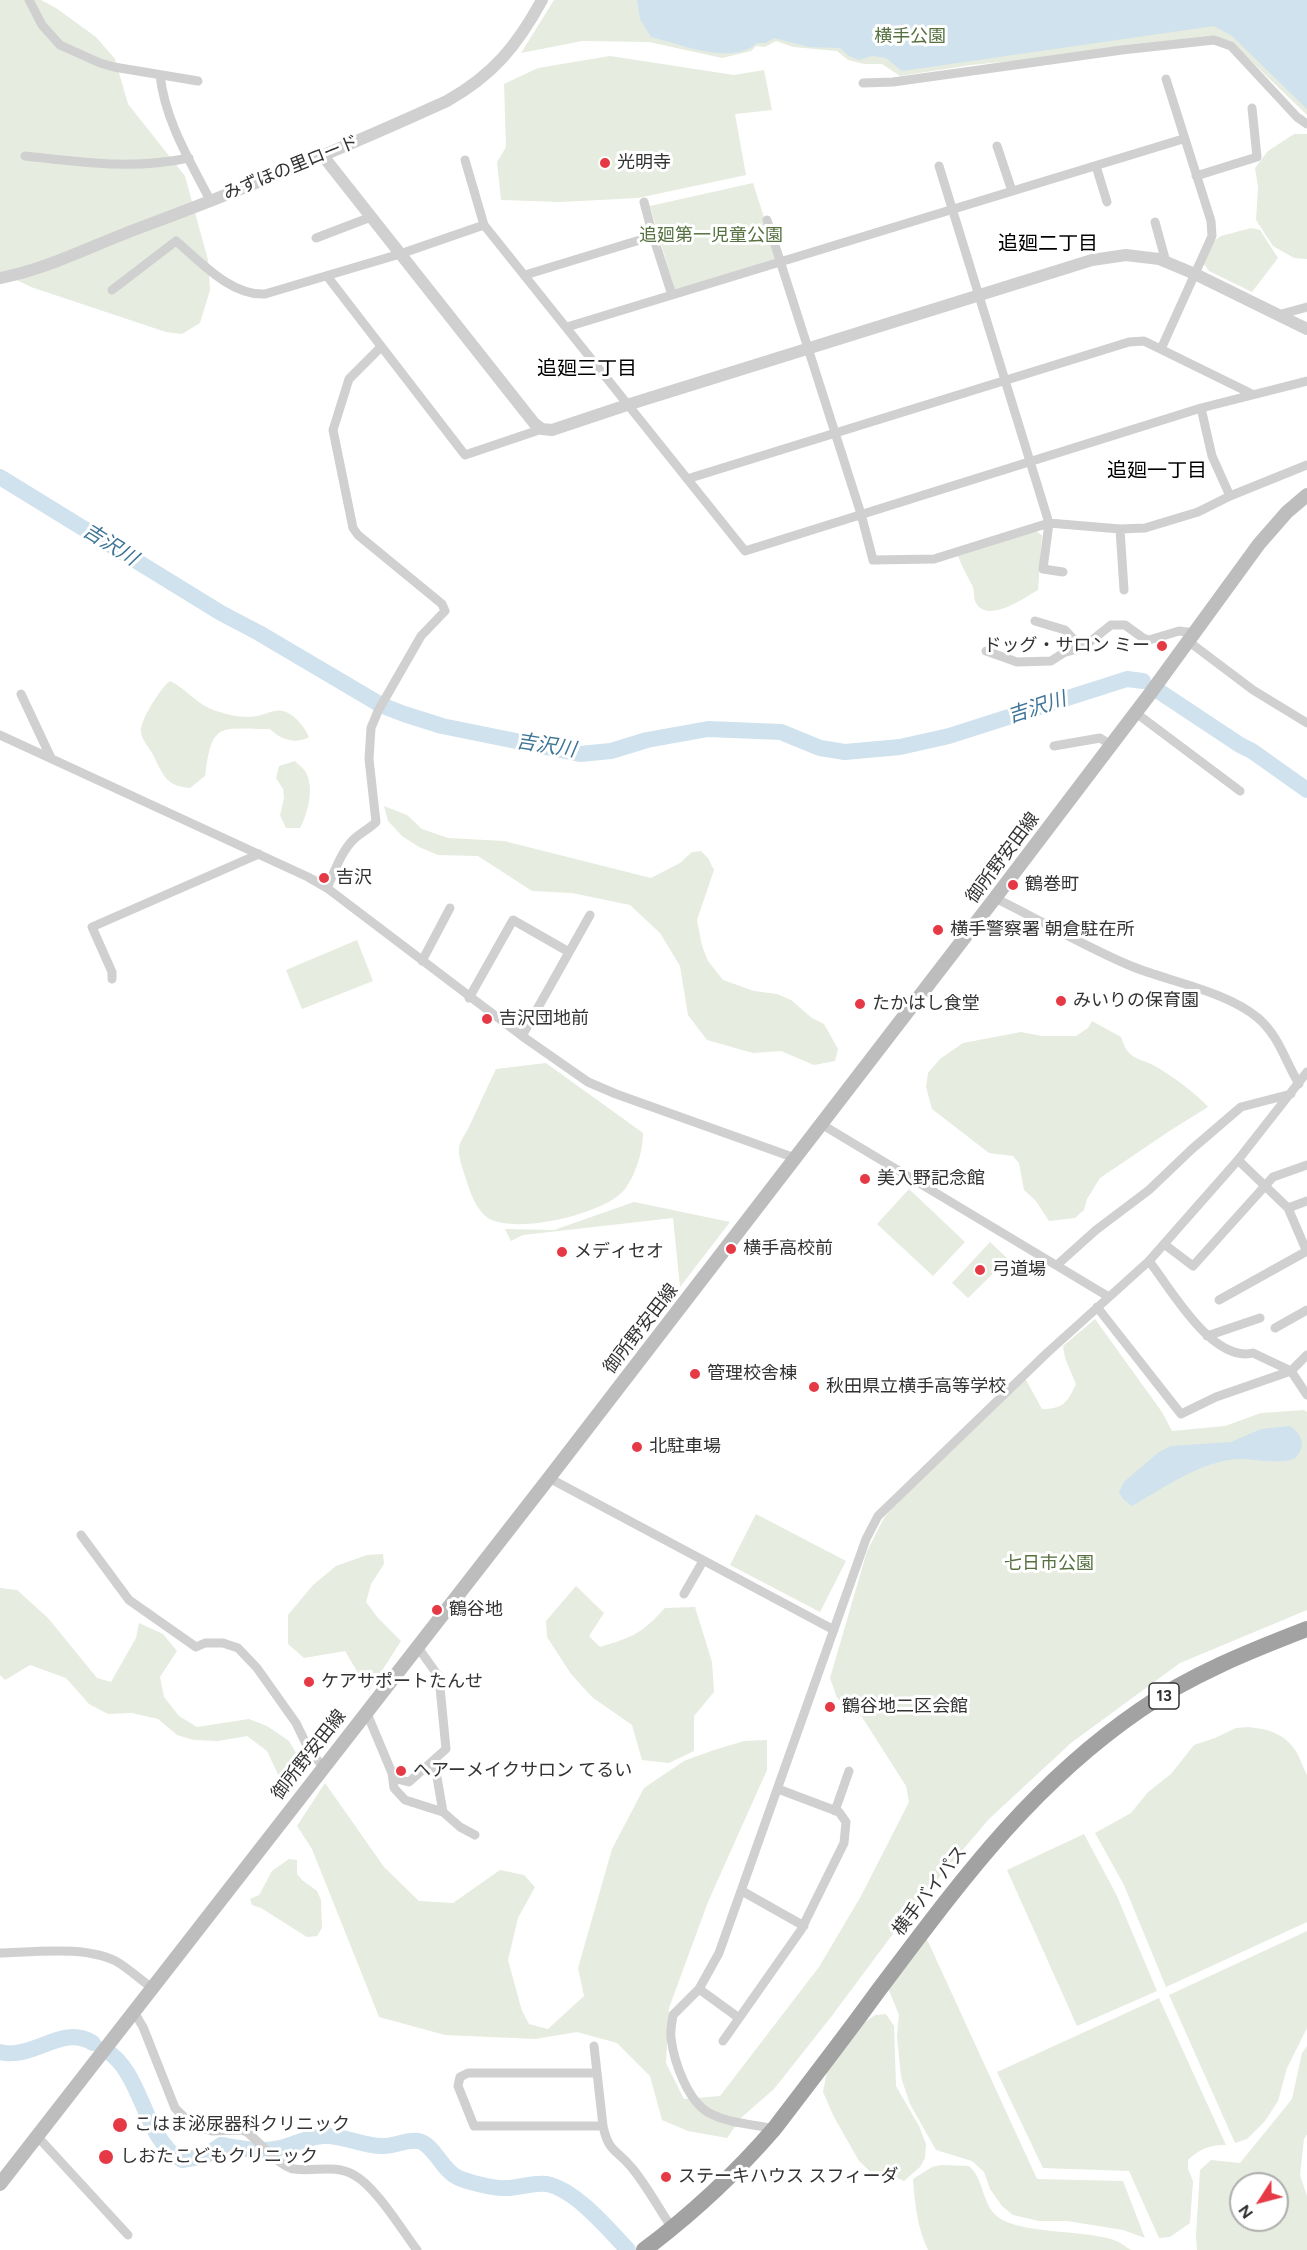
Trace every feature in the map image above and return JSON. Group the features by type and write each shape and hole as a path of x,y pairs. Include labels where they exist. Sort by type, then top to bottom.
{"highway":[{"name":"横手バイパス","path":"647,2248 707,2200 748,2159 774,2129 958,1884 1022,1809 1059,1774 1149,1705 1220,1666 1307,1629"}],"main road":[{"name":"御所野安田線","path":"0,2184 549,1478 996,897 1136,713 1259,544 1287,512 1307,495"}],"street":[{"path":"29,0 42,25 60,45 100,63 198,81"},
{"name":"みずほの里ロード","path":"0,278 82,253 323,156 447,101 466,90 508,53 524,32 542,0"},
{"path":"863,83 893,82 1122,50 1214,40 1231,46 1297,117 1307,124"},
{"path":"160,75 170,121 210,202"},
{"path":"1161,349 1212,237 1211,221 1166,79"},
{"path":"1196,176 1257,157 1252,108"},
{"path":"567,327 1184,139"},
{"path":"997,146 1012,191"},
{"path":"25,156 113,165 159,164 189,158"},
{"path":"323,156 534,423 542,429"},
{"path":"465,160 484,225 745,551 1202,408 1307,381"},
{"path":"939,166 1049,523 1043,569 1063,572"},
{"path":"1096,166 1107,202"},
{"path":"644,202 672,295"},
{"path":"316,237 370,217"},
{"path":"767,220 861,514 873,560 934,559 1049,523 1120,530 1145,528 1198,512 1230,496 1307,465"},
{"path":"1155,222 1166,262"},
{"path":"112,290 176,241 215,274 244,292 254,295 265,294 400,254 484,225"},
{"path":"525,275 654,236"},
{"path":"327,276 465,455 542,429 552,430 1092,260 1126,255 1166,262 1307,329"},
{"path":"1278,315 1307,307"},
{"path":"687,479 1129,342 1144,341 1252,394"},
{"path":"327,888 345,850 353,840 376,822 371,790 369,746 371,728 378,711 421,636 445,611 442,604 352,528 333,430 349,379 381,347"},
{"path":"1202,408 1212,456 1230,496"},
{"path":"1120,530 1124,590"},
{"path":"1035,621 1065,630 1082,648"},
{"path":"986,651 1017,662 1051,661 1065,652 1082,648 1112,625 1125,625 1149,640 1179,631 1192,637 1253,690 1307,723"},
{"path":"21,694 51,758"},
{"path":"1136,713 1240,791"},
{"path":"0,735 260,854 327,888 469,998 588,1082 615,1094 795,1158"},
{"path":"1054,746 1101,738 1111,745"},
{"path":"112,979 112,972 92,927 260,854"},
{"path":"996,897 1130,965 1227,1000 1256,1016 1281,1046 1299,1084"},
{"path":"422,961 450,908"},
{"path":"522,1036 590,915"},
{"path":"469,998 513,920 569,952"},
{"path":"774,2129 739,2124 699,2107 690,2093 675,2058 671,2036 673,2015 699,1989 719,1953 866,1539 878,1516 1097,1307 1149,1261 1238,1160 1307,1072"},
{"path":"1057,1265 1096,1230 1149,1190 1241,1107 1291,1094"},
{"path":"821,1124 1109,1297"},
{"path":"1219,1300 1307,1252 1303,1236 1288,1208 1238,1160"},
{"path":"1164,1244 1193,1266 1273,1177 1307,1165"},
{"path":"1288,1208 1307,1201"},
{"path":"1149,1261 1198,1327 1214,1342 1243,1355 1253,1353 1291,1371 1307,1395"},
{"path":"1097,1307 1181,1414 1216,1397 1291,1371 1307,1355"},
{"path":"1275,1328 1307,1310"},
{"path":"1207,1336 1260,1318"},
{"path":"549,1478 834,1630"},
{"path":"81,1535 129,1600 196,1647 205,1643 223,1642 238,1648 257,1668 296,1723 310,1752 323,1766"},
{"path":"684,1594 703,1561"},
{"path":"393,1779 409,1782 446,1749 439,1677 417,1646"},
{"path":"366,1711 393,1779 394,1788 405,1800 443,1812 460,1827 475,1835"},
{"path":"434,1760 443,1812"},
{"path":"835,1811 849,1771"},
{"path":"723,2041 804,1926 844,1843 846,1822 839,1812 778,1789"},
{"path":"742,1891 804,1926"},
{"path":"0,1953 66,1950 99,1956 117,1962 152,1988"},
{"path":"699,1989 739,2018"},
{"path":"134,2012 143,2027 175,2108 185,2118 212,2131 241,2130 247,2132 284,2166 294,2169 335,2169 354,2175 372,2190 417,2250"},
{"path":"594,2046 606,2141 616,2154 632,2167 672,2228"},
{"path":"596,2073 468,2073 460,2077 458,2086 474,2126 603,2126"},
{"path":"37,2136 128,2235"}],"green space":[{"path":"0,0 41,0 96,37 115,59 128,104 185,176 208,260 210,290 200,323 182,334 166,332 31,287 0,272"},
{"name":"横手公園","path":"554,0 1307,0 1307,115 1229,40 971,65 900,76 882,64 864,64 848,60 837,51 793,47 776,41 765,47 756,46 751,51 722,58 649,42 582,41 521,53"},
{"path":"610,56 734,75 764,70 772,110 735,114 746,175 638,198 560,202 501,200 497,162 506,147 504,84 538,68"},
{"path":"1294,134 1307,134 1307,259 1294,258 1273,246 1256,220 1258,187 1255,168 1268,151"},
{"name":"追廻第一児童公園","path":"753,183 778,261 675,291 650,206"},
{"path":"1251,228 1260,230 1278,258 1252,292 1209,271 1204,264 1214,241 1221,236"},
{"path":"1036,531 1042,535 1038,590 1006,607 989,611 982,609 975,601 973,587 958,556"},
{"path":"170,681 203,705 224,713 248,717 280,710 291,714 304,727 309,737 298,741 288,740 278,736 270,729 240,728 221,732 211,745 205,776 190,788 181,787 165,777 141,732 143,721 151,705"},
{"path":"295,761 308,777 309,800 300,828 286,828 280,815 284,798 283,789 276,778 279,766"},
{"path":"384,806 407,815 422,829 448,838 504,841 651,878 680,863 692,852 701,851 708,858 714,870 697,920 702,946 708,961 723,980 754,991 777,994 791,1000 812,1018 824,1024 838,1049 835,1061 814,1065 781,1051 753,1053 707,1040 688,1015 680,966 660,933 630,905 572,893 532,891 478,856 438,855 402,836 388,821"},
{"path":"357,940 373,981 302,1009 286,970"},
{"path":"1092,1021 1121,1037 1130,1054 1155,1066 1176,1080 1208,1107 1100,1178 1087,1199 1084,1210 1075,1218 1049,1221 1036,1201 1024,1190 1019,1163 1013,1156 989,1153 932,1109 926,1087 928,1073 940,1059 963,1043 1021,1032 1042,1036 1076,1036 1088,1028"},
{"path":"546,1063 643,1133 638,1162 625,1189 615,1198 599,1206 580,1214 538,1223 501,1223 484,1215 474,1200 461,1163 460,1145 496,1069"},
{"path":"909,1189 965,1242 933,1276 877,1224"},
{"path":"634,1202 730,1222 680,1287 673,1218 523,1235 511,1241 505,1229 554,1230"},
{"name":"弓道場","path":"990,1242 1008,1259 968,1298 952,1283"},
{"name":"七日市公園","path":"1095,1319 1162,1412 1172,1431 1225,1426 1261,1413 1304,1410 1307,1412 1307,1610 1180,1663 1071,1743 989,1819 904,1919 774,2089 742,2117 727,2138 688,2131 662,2120 650,2076 617,2043 577,2032 535,2039 445,2035 379,2017 312,1849 297,1826 325,1783 384,1867 419,1901 453,1903 500,1870 524,1875 535,1887 518,1918 508,1960 522,2011 529,2024 548,2029 584,1996 578,1968 612,1849 644,1788 684,1761 744,1741 767,1740 767,1770 708,1902 669,2008 666,2063 684,2099 720,2096 819,1967 861,1896 909,1802 906,1786 862,1717 837,1698 830,1678 867,1551 884,1518 899,1500 1025,1378 1042,1409 1055,1408 1067,1400 1076,1384 1065,1358 1063,1346"},
{"path":"756,1514 846,1561 820,1612 730,1565"},
{"path":"383,1554 384,1564 371,1584 366,1602 401,1641 369,1691 345,1651 304,1658 288,1644 288,1615 313,1585 336,1566 367,1555"},
{"path":"576,1586 604,1613 589,1636 600,1647 636,1634 665,1608 695,1607 712,1662 714,1692 694,1716 694,1751 669,1763 642,1760 632,1725 592,1697 571,1674 547,1637 546,1621"},
{"path":"0,1588 17,1590 48,1618 97,1678 111,1682 136,1638 139,1623 163,1634 177,1651 160,1677 164,1697 179,1716 197,1727 249,1719 267,1726 289,1741 302,1763 295,1777 280,1779 267,1751 247,1736 218,1741 194,1740 177,1735 158,1719 132,1713 108,1714 89,1704 66,1678 30,1665 5,1680 0,1675"},
{"path":"1248,1727 1270,1731 1288,1741 1297,1753 1307,1775 1307,1922 1166,1987 1124,1885 1095,1833 1131,1813 1148,1792 1171,1774 1194,1745 1236,1728"},
{"path":"1084,1834 1116,1894 1157,1991 1077,2026 1007,1870"},
{"path":"289,1859 297,1860 297,1874 317,1891 321,1900 322,1928 317,1936 307,1937 261,1908 252,1905 250,1899 259,1895 272,1871"},
{"path":"1307,1931 1307,2028 1287,2068 1278,2101 1265,2121 1247,2139 1235,2143 1169,1995"},
{"path":"925,1935 1037,2179 1123,2181 1145,2238 1123,2230 1067,2221 1039,2221 1013,2215 1002,2206 990,2189 984,2172 972,2161 936,2150 910,2104 901,2077 897,2036 899,2015 888,1988"},
{"path":"1159,1998 1226,2145 1206,2148 1188,2160 1188,2169 1193,2181 1190,2223 1170,2237 1159,2238 1129,2171 1043,2168 997,2072"},
{"path":"886,2014 894,2026 896,2086 919,2126 926,2144 925,2158 920,2167 904,2181 889,2174 875,2176 859,2161 834,2117 823,2092 827,2071 861,2025 875,2015"},
{"path":"1307,2046 1307,2134 1304,2139 1300,2175 1307,2196 1307,2250 1197,2250 1200,2170 1211,2160 1240,2163 1292,2099 1302,2053"},
{"path":"969,2166 978,2178 993,2212 1008,2222 1036,2229 1098,2236 1114,2240 1131,2250 928,2250 919,2224 913,2179 932,2167"}],"water":[{"name":"横手公園","path":"637,0 1307,0 1307,109 1232,36 1214,26 902,71 886,58 872,56 859,60 849,56 840,48 809,47 774,38 766,43 757,43 746,50 734,53 691,48 651,37 640,19"},
{"path":"1290,1426 1298,1433 1302,1445 1299,1454 1290,1460 1240,1459 1212,1464 1184,1476 1132,1506 1123,1499 1119,1492 1124,1482 1159,1452 1171,1446 1231,1442 1261,1429"}],"waterway":[{"name":"吉沢川","path":"0,477 221,613 381,705 442,726 580,754 611,751 647,740 708,729 781,732 820,748 845,752 900,747 949,736 1127,679 1143,681"},
{"name":"吉沢川","path":"1154,688 1252,751 1307,790"},
{"path":"0,2052 25,2051 73,2037 83,2038 93,2043"},
{"path":"104,2049 125,2069 158,2136 170,2151 182,2160 205,2156 221,2145 266,2150 324,2136 382,2146 418,2141 428,2146 452,2174 467,2181 501,2188 532,2184 547,2184 558,2188 591,2211 628,2250"}],"place":[{"name":"光明寺","path":"605,163"},
{"name":"ドッグ・サロン ミー","path":"1162,646"},
{"name":"吉沢","path":"324,878"},
{"name":"鶴巻町","path":"1013,885"},
{"name":"横手警察署 朝倉駐在所","path":"938,930"},
{"name":"みいりの保育園","path":"1061,1001"},
{"name":"たかはし食堂","path":"860,1004"},
{"name":"吉沢団地前","path":"487,1019"},
{"name":"美入野記念館","path":"865,1179"},
{"name":"横手高校前","path":"731,1249"},
{"name":"メディセオ","path":"562,1252"},
{"name":"弓道場","path":"980,1270"},
{"name":"管理校舎棟","path":"695,1374"},
{"name":"秋田県立横手高等学校","path":"814,1387"},
{"name":"北駐車場","path":"637,1447"},
{"name":"鶴谷地","path":"437,1610"},
{"name":"ケアサポートたんせ","path":"309,1682"},
{"name":"鶴谷地二区会館","path":"830,1707"},
{"name":"ヘアーメイクサロン てるい","path":"401,1771"},
{"name":"こはま泌尿器科クリニック","path":"120,2125"},
{"name":"しおたこどもクリニック","path":"106,2157"},
{"name":"ステーキハウス スフィーダ","path":"666,2177"}],"district":[{"name":"追廻二丁目","path":"1048,244"},
{"name":"追廻三丁目","path":"587,369"},
{"name":"追廻一丁目","path":"1157,471"}]}
